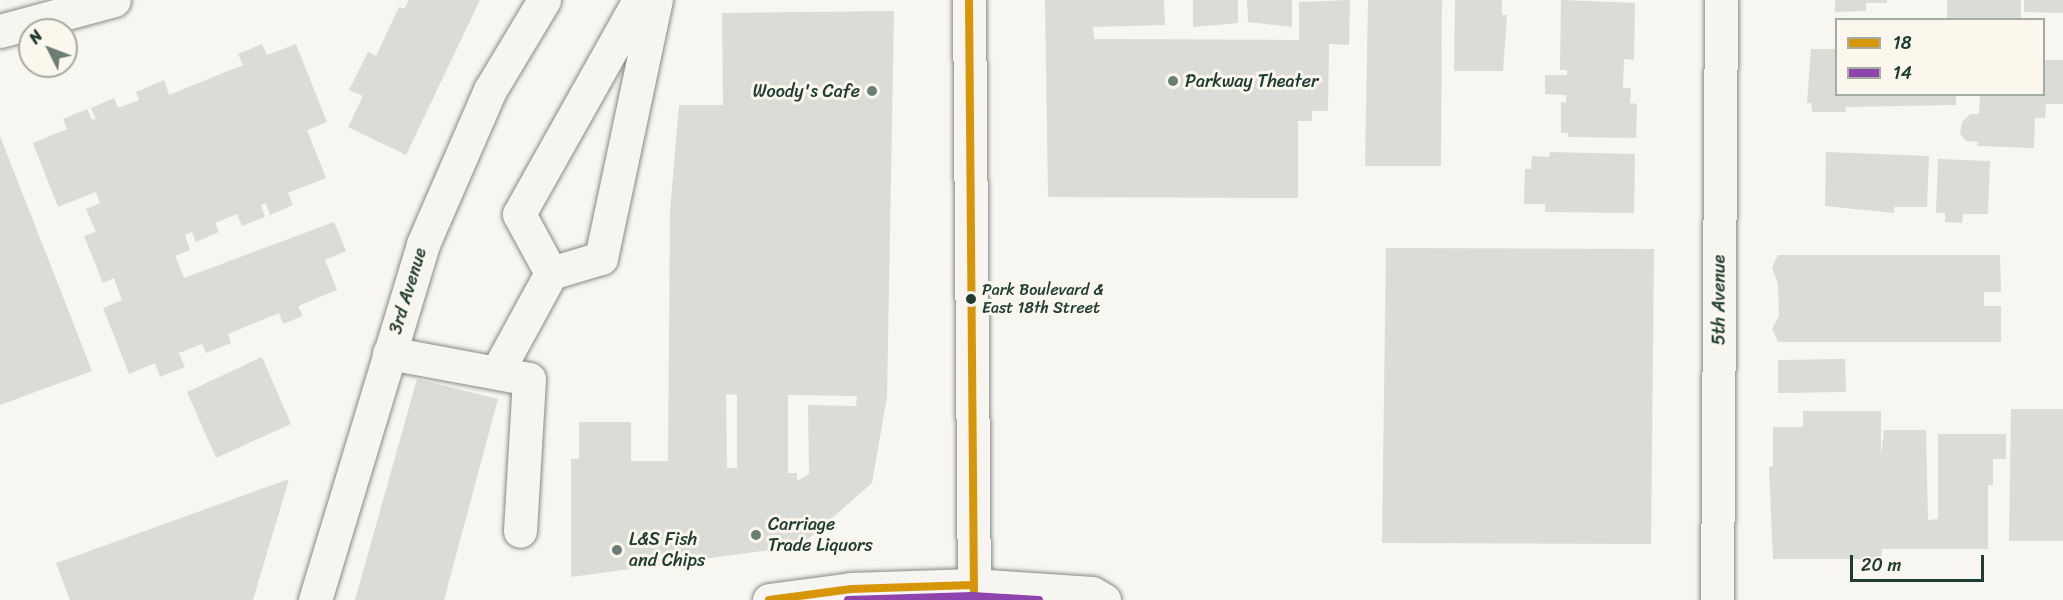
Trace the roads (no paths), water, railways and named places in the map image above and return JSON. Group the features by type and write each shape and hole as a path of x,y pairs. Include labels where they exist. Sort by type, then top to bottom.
{"street":[{"path":"0,31 114,0"},
{"name":"3rd Avenue","path":"315,600 423,244 490,90 544,0"},
{"path":"551,273 519,214 639,0"},
{"path":"497,372 551,273 601,258 656,0"},
{"path":"969,0 973,593"},
{"name":"5th Avenue","path":"1717,600 1721,0"},
{"path":"389,353 529,379 520,531"},
{"path":"769,600 851,589 973,593 1092,593 1104,600"}],"place":[{"name":"Parkway Theater","path":"1173,81"},
{"name":"Woody's Cafe","path":"872,91"},
{"name":"Park Boulevard & East 18th Street","path":"971,299"},
{"name":"Carriage Trade Liquors","path":"756,535"},
{"name":"L&S Fish and Chips","path":"617,550"}]}
